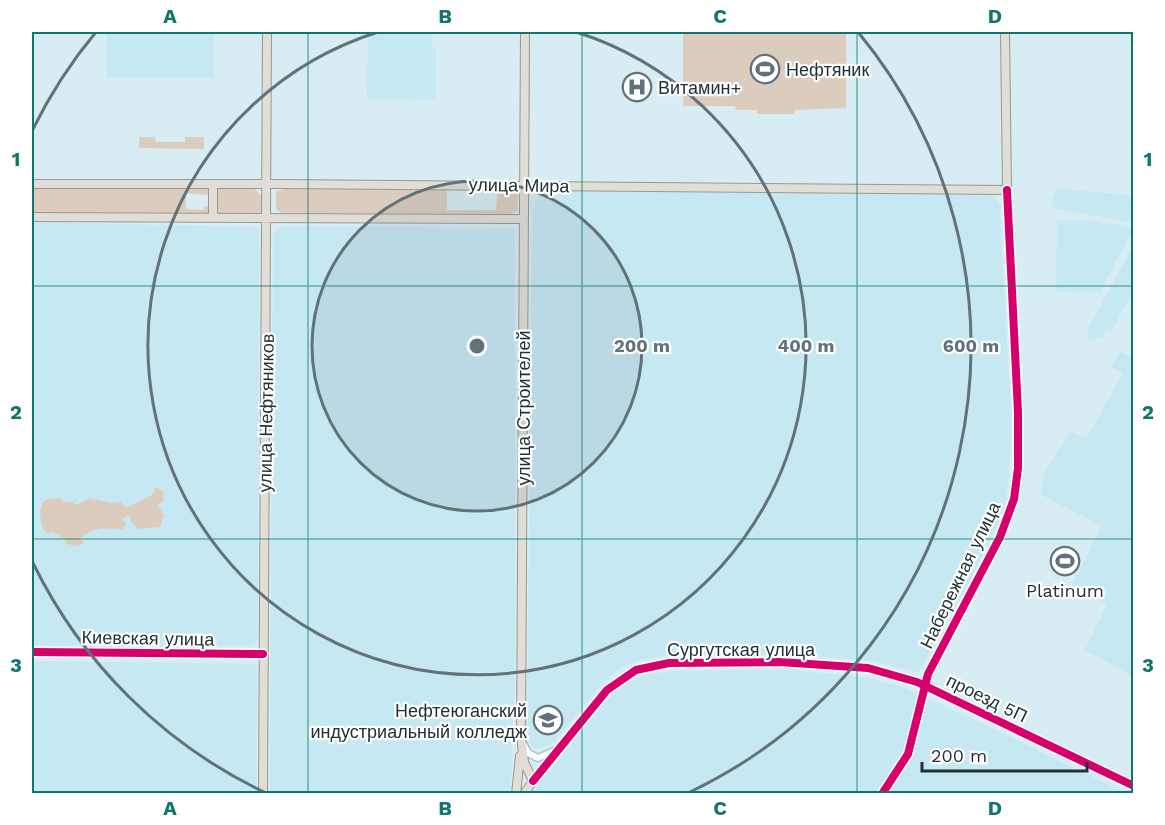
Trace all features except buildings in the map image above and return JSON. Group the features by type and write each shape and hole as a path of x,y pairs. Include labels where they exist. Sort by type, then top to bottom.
{"main road":[{"name":"улица Нефтяников","path":"263,794 267,32"},
{"name":"улица Строителей","path":"525,32 521,736 524,762 533,782"},
{"name":"Набережная улица","path":"1005,32 1007,190"},
{"name":"улица Мира","path":"32,184 524,185 1007,190"},
{"path":"213,184 213,218"},
{"name":"улица Мира","path":"32,217 524,219"},
{"path":"516,794 521,736"},
{"name":"Сургутская улица","path":"524,794 533,782"}],"street":[{"name":"Набережная улица","path":"882,794 911,749 924,685 1000,537 1016,489 1018,412 1007,190"},
{"name":"Киевская улица","path":"32,652 263,654"},
{"name":"Сургутская улица","path":"533,782 614,684 636,670 653,665 768,662 830,664 882,672 924,685"},
{"name":"проезд 5П","path":"924,685 1134,786"},
{"path":"521,736 528,753 538,758 548,756 562,746"}],"shaded area":[{"path":"107,32 214,32 214,78 107,78"},
{"path":"368,32 432,32 432,49 436,49 436,100 367,98"},
{"name":"Нефтяник","path":"683,32 846,32 846,108 795,110 794,114 757,114 757,110 736,110 735,106 683,106"},
{"path":"139,137 155,137 156,142 185,142 185,137 204,137 204,149 139,148"},
{"path":"208,188 208,195 186,193 186,209 204,210 204,206 210,206 209,214 32,213 32,189"},
{"path":"218,188 255,189 262,197 262,211 256,216 218,215"},
{"path":"286,188 444,189 447,192 447,210 496,210 498,190 512,189 518,195 518,211 508,216 284,215 276,209 276,192"},
{"path":"1059,189 1128,195 1133,204 1133,223 1052,208 1053,195"},
{"path":"547,190 993,195 999,204 1012,425 1007,497 998,524 968,584 918,673 874,661 784,654 670,655 639,660 617,670 603,682 555,741 537,750 532,747 527,738 532,211 536,198"},
{"path":"1057,220 1087,220 1133,229 1099,294 1092,291 1056,292"},
{"path":"32,222 253,227 259,229 258,637 255,644 249,646 32,645"},
{"path":"281,226 515,228 515,668 511,786 508,793 270,793 273,234"},
{"path":"1133,246 1133,291 1111,332 1107,330 1102,338 1088,340 1088,329"},
{"path":"1120,351 1134,358 1133,676 1085,650 1107,604 1072,585 1102,526 1040,494 1044,474 1070,431 1086,439 1123,373 1112,367"},
{"path":"156,487 164,492 163,502 158,504 164,516 160,527 139,529 131,522 130,515 121,519 126,523 124,529 95,530 80,539 84,542 79,546 66,544 66,540 53,532 46,533 42,526 40,512 45,500 59,498 64,502 78,501 73,503 77,505 89,498 111,503 121,502 126,508 152,495"},
{"path":"32,661 254,664 257,670 256,793 32,793"},
{"path":"784,669 868,678 900,686 1125,793 531,794 606,701 625,684 644,675 672,671"}],"cycle path":[{"path":"882,794 908,754 928,674 1000,537 1014,499 1018,468 1018,412 1007,190"},
{"path":"32,652 263,654"},
{"path":"533,781 607,690 636,670 669,663 780,662 868,668 917,682 1134,786"}],"place":[{"name":"Нефтяник","path":"765,69"},
{"name":"Витамин+","path":"637,87"},
{"name":"Platinum","path":"1065,561"},
{"name":"Нефтеюганский индустриальный колледж","path":"548,720"}]}
